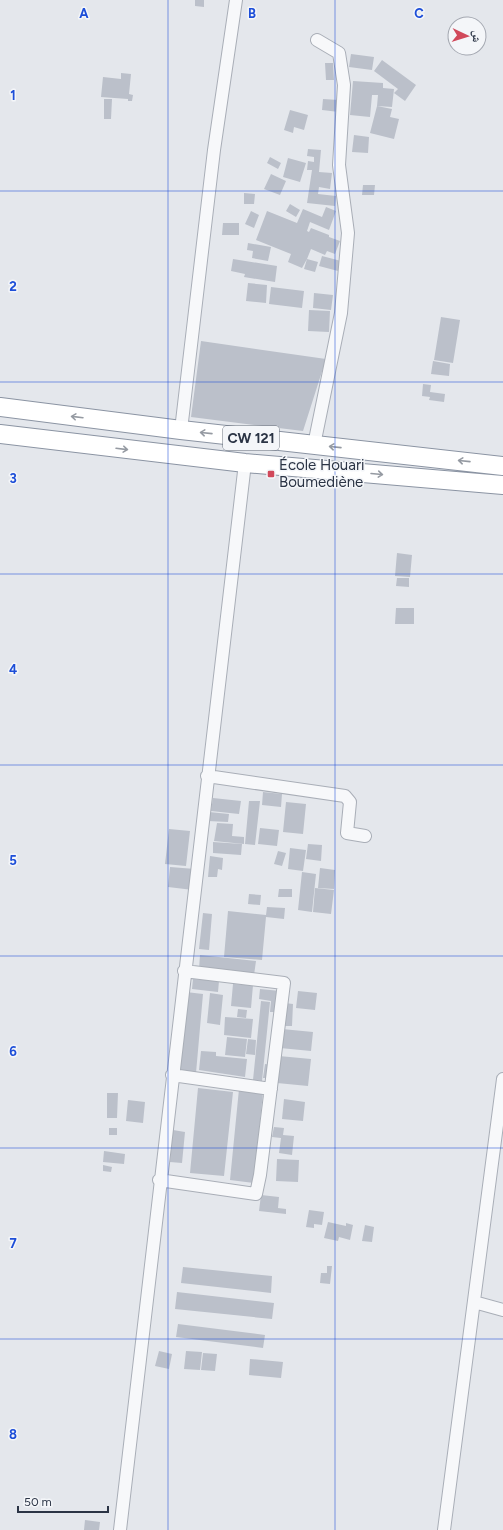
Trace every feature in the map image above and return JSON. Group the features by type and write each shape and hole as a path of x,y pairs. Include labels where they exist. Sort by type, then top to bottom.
{"highway":[{"name":"CW 121","path":"0,407 181,430 503,466"},
{"path":"0,434 245,463 503,484"}],"street":[{"path":"181,430 214,150 236,0"},
{"path":"314,445 341,313 348,234 339,165 344,85 339,53 317,40"},
{"path":"120,1530 159,1180 245,463"},
{"path":"207,776 345,796 350,802 347,833 365,836"},
{"path":"159,1180 256,1194 260,1175 284,983 184,971"},
{"path":"172,1075 270,1089"},
{"path":"444,1530 503,1079"},
{"path":"474,1302 503,1310"}],"building":[{"path":"195,0 204,0 204,7 195,6"},
{"path":"351,54 374,57 372,70 349,67"},
{"path":"382,60 416,85 405,101 394,93 398,89 374,71"},
{"path":"325,63 333,63 334,80 326,80"},
{"path":"121,73 131,74 129,94 133,95 132,101 128,101 128,99 101,97 103,77 121,79"},
{"path":"353,81 383,83 383,88 394,89 392,107 377,106 378,95 372,95 370,117 350,115"},
{"path":"104,99 112,99 111,119 104,119"},
{"path":"323,99 339,100 339,112 322,110"},
{"path":"377,106 392,109 390,117 399,119 394,139 370,133"},
{"path":"290,110 308,115 304,130 294,127 293,133 284,130"},
{"path":"354,135 369,137 368,153 352,152"},
{"path":"308,149 321,150 319,172 332,173 330,189 319,187 318,194 336,196 335,206 307,203 312,170 307,170 308,161 314,162 314,157 307,156"},
{"path":"270,157 281,163 278,169 267,163"},
{"path":"288,158 306,163 300,182 283,177"},
{"path":"271,174 286,181 280,195 264,189"},
{"path":"363,185 375,185 374,195 362,195"},
{"path":"244,193 255,194 254,204 244,204"},
{"path":"290,204 300,210 296,217 286,211"},
{"path":"326,207 336,211 329,230 310,222 307,231 309,232 311,228 340,241 335,254 327,251 325,255 311,249 302,268 288,262 291,254 256,240 267,211 297,223 303,209 322,217"},
{"path":"251,211 259,215 254,228 245,224"},
{"path":"223,223 239,223 239,235 222,235"},
{"path":"248,243 271,247 268,261 252,258 253,251 247,250"},
{"path":"322,256 341,261 338,271 319,266"},
{"path":"233,259 277,266 275,282 244,277 245,274 231,271"},
{"path":"307,259 318,262 315,272 304,269"},
{"path":"248,283 267,285 266,303 246,301"},
{"path":"271,287 304,291 302,308 269,304"},
{"path":"314,293 333,295 331,310 313,308"},
{"path":"309,310 330,311 329,332 308,331"},
{"path":"441,317 460,320 453,363 434,360"},
{"path":"201,341 326,359 303,431 191,417"},
{"path":"433,361 450,364 449,376 431,374"},
{"path":"423,384 431,385 430,392 445,394 444,402 429,400 430,397 422,396"},
{"path":"397,553 412,555 410,577 395,576"},
{"path":"397,578 409,578 409,587 396,586"},
{"path":"396,608 414,608 414,624 395,624"},
{"path":"263,792 282,794 281,807 262,805"},
{"path":"213,798 241,801 239,814 211,811"},
{"path":"249,801 260,801 255,845 245,844"},
{"path":"286,802 306,804 303,834 283,832"},
{"path":"209,812 229,814 228,822 208,821"},
{"path":"217,823 233,824 232,836 244,837 244,844 214,841"},
{"path":"260,828 279,830 277,846 258,844"},
{"path":"169,829 190,831 186,866 165,864"},
{"path":"213,842 242,844 241,855 213,853"},
{"path":"308,844 322,845 321,861 306,859"},
{"path":"290,848 306,850 303,871 288,869"},
{"path":"278,851 286,853 282,866 274,864"},
{"path":"210,856 223,858 222,870 218,869 217,877 208,877"},
{"path":"170,867 195,869 193,890 168,887"},
{"path":"320,868 335,870 334,889 318,888"},
{"path":"302,872 316,874 312,912 298,910"},
{"path":"315,888 334,890 331,914 313,912"},
{"path":"279,889 292,889 292,897 278,897"},
{"path":"249,894 261,895 260,905 248,904"},
{"path":"267,907 285,908 284,919 266,917 262,960 224,957 228,911 266,915"},
{"path":"203,913 212,914 209,950 199,949"},
{"path":"200,955 256,961 254,975 199,969"},
{"path":"193,979 219,981 218,992 192,989"},
{"path":"233,984 253,985 251,1008 231,1006"},
{"path":"260,989 280,991 277,1012 270,1012 271,1001 259,999"},
{"path":"298,991 317,993 315,1010 296,1008"},
{"path":"186,992 203,994 196,1073 178,1072"},
{"path":"210,993 223,995 220,1025 207,1023"},
{"path":"261,1001 270,1002 262,1081 253,1080"},
{"path":"285,1003 293,1004 292,1026 284,1026"},
{"path":"238,1009 247,1010 246,1018 237,1017"},
{"path":"225,1017 253,1019 251,1038 224,1035"},
{"path":"282,1029 313,1032 311,1051 280,1048"},
{"path":"227,1037 247,1039 245,1057 225,1055"},
{"path":"248,1039 256,1040 255,1055 246,1054"},
{"path":"201,1051 216,1052 216,1056 247,1059 245,1077 199,1070"},
{"path":"279,1056 311,1059 308,1086 277,1083"},
{"path":"265,1064 272,1065 270,1078 263,1078"},
{"path":"198,1088 233,1092 224,1176 190,1173"},
{"path":"239,1089 263,1092 254,1183 230,1180"},
{"path":"107,1093 118,1093 117,1118 107,1118"},
{"path":"284,1099 305,1102 303,1121 282,1119"},
{"path":"128,1100 145,1102 143,1123 126,1121"},
{"path":"274,1127 284,1128 283,1135 294,1136 292,1155 279,1153 281,1138 272,1137"},
{"path":"109,1128 117,1128 117,1135 109,1135"},
{"path":"173,1130 185,1132 182,1163 170,1162"},
{"path":"104,1151 125,1154 124,1164 103,1162"},
{"path":"277,1159 299,1160 298,1182 276,1181"},
{"path":"103,1165 112,1167 111,1172 103,1171"},
{"path":"261,1195 279,1197 278,1208 286,1209 286,1214 259,1211"},
{"path":"309,1210 324,1212 322,1225 314,1224 314,1228 306,1227"},
{"path":"328,1222 346,1226 346,1223 353,1225 350,1240 339,1237 338,1241 324,1238"},
{"path":"365,1225 374,1227 372,1242 362,1241"},
{"path":"327,1266 332,1266 330,1284 320,1283 321,1273 327,1273"},
{"path":"183,1267 272,1276 271,1293 181,1283"},
{"path":"177,1292 274,1303 272,1319 175,1309"},
{"path":"178,1324 265,1335 263,1348 176,1337"},
{"path":"159,1351 172,1354 169,1369 155,1366"},
{"path":"186,1351 202,1352 200,1370 184,1369"},
{"path":"203,1353 217,1354 215,1371 201,1370"},
{"path":"250,1359 283,1362 281,1378 249,1375"},
{"path":"85,1520 100,1522 99,1530 84,1530"}],"place":[{"name":"École Houari Boumediène","path":"271,474"}]}
